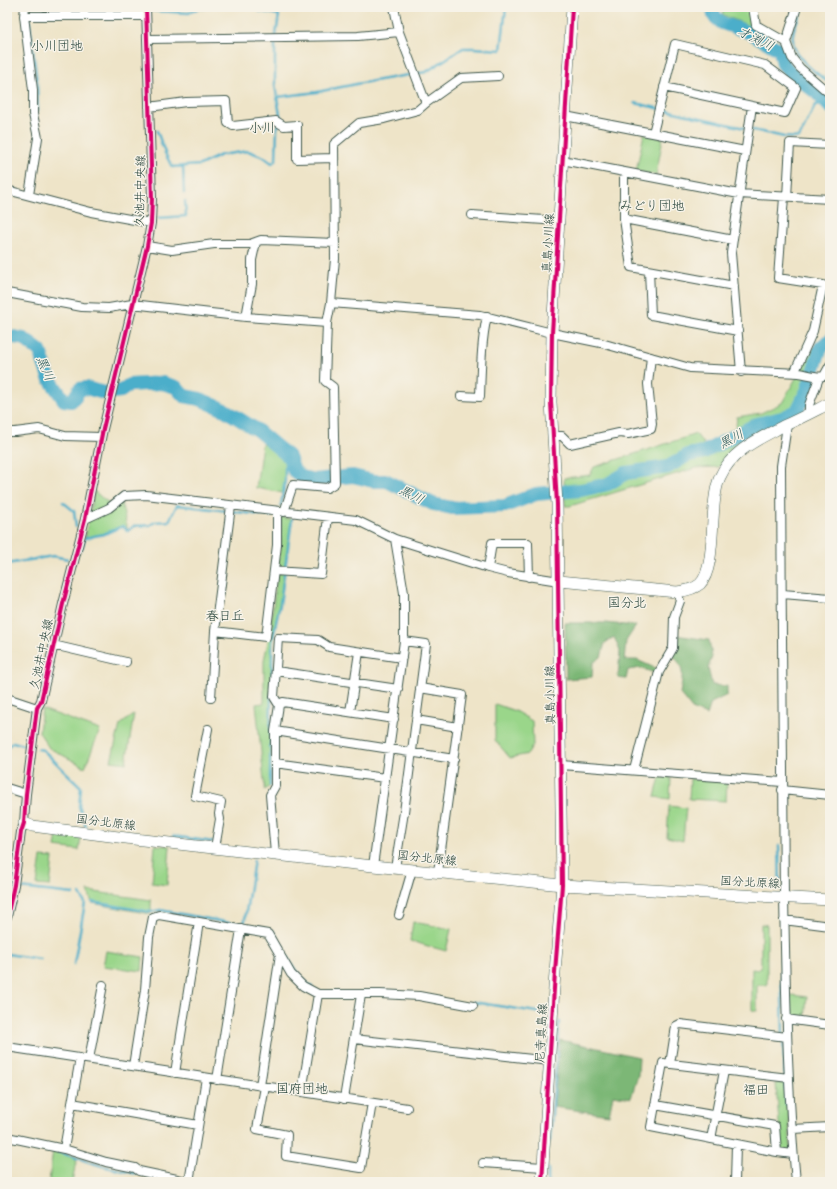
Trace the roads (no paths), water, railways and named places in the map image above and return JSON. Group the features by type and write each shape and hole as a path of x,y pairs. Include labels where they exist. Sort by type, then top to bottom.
{"street":[{"path":"25,7 33,90 33,114 38,138 29,195"},
{"path":"394,7 399,32 426,103"},
{"name":"真島小川線","path":"562,884 557,504 551,382 552,333 572,7"},
{"path":"753,7 756,25 786,42"},
{"path":"797,7 786,42 792,58 800,68 830,94"},
{"path":"27,16 146,11"},
{"name":"久池井中央線","path":"7,917 11,885 24,822 37,708 41,701 84,519 101,437 147,246 151,222 152,198 150,107 146,11"},
{"path":"148,40 275,36 358,36 399,32"},
{"path":"653,133 664,87 675,44 765,65 796,88 785,113 664,87"},
{"path":"215,631 266,637 281,512 293,485 327,488 335,483 332,388 325,381 327,323 331,302 335,259 334,144 359,123 384,119 418,110 461,78 498,76"},
{"path":"150,107 186,102 226,101 228,123 232,126 276,121 284,126 297,125 297,159 334,158"},
{"path":"741,372 731,253 752,106"},
{"path":"565,116 745,151"},
{"path":"797,373 796,369 813,332 823,284 778,278 790,143 830,145"},
{"path":"562,160 739,194 830,199"},
{"path":"624,172 624,219 631,267 734,286"},
{"path":"7,190 91,212 151,222"},
{"path":"472,215 559,221"},
{"path":"624,219 733,240"},
{"path":"147,246 172,250 214,244 250,244 261,240 335,243"},
{"path":"246,317 252,284 252,260 256,242"},
{"path":"649,271 651,316 738,331"},
{"path":"7,293 82,307 109,308 132,304 246,317 327,323"},
{"path":"331,302 480,314 552,333 601,343 690,368 741,372 797,373 813,375 819,378"},
{"path":"461,396 480,397 483,334 487,316"},
{"path":"553,436 562,436 570,444 619,433 628,434 651,429 652,424 648,384 651,357"},
{"path":"809,414 808,405 819,378 824,376 830,365"},
{"path":"84,519 109,508 124,496 146,494 231,506 356,520 395,539 488,568 529,577 677,592 687,591 700,584 707,574 715,495 720,477 730,460 751,442 830,403"},
{"path":"786,425 781,466 783,594 780,784 784,897 786,1019 784,1037 785,1078 793,1129 790,1154 796,1182"},
{"path":"7,432 39,429 65,436 101,437"},
{"path":"211,698 215,631 231,506"},
{"path":"274,570 320,574 328,517"},
{"path":"373,866 404,641 404,592 395,539"},
{"path":"488,568 492,543 528,543 529,577"},
{"path":"634,770 659,672 673,648 674,617 680,601 677,592"},
{"path":"783,594 830,598"},
{"path":"275,854 270,796 275,786 275,731 279,705 274,697 278,638 318,640 329,647 402,658"},
{"path":"395,868 426,644 404,641"},
{"path":"53,646 126,662"},
{"path":"350,712 359,652"},
{"path":"276,670 398,689"},
{"path":"420,688 462,695 438,872"},
{"path":"7,698 37,708"},
{"path":"279,705 283,702 394,719"},
{"path":"416,720 458,727"},
{"path":"208,729 195,796 221,802 219,814 220,819 215,848"},
{"path":"275,731 454,759"},
{"path":"275,763 386,778"},
{"path":"561,764 780,784 830,795"},
{"path":"7,788 26,794"},
{"name":"国分北原線","path":"24,822 40,827 412,870 562,884 830,900"},
{"path":"399,915 412,870"},
{"name":"尼寺真島線","path":"542,1182 562,884"},
{"path":"133,1066 145,990 153,917 159,915 268,934 291,974 303,986 318,994 380,994 419,996 472,1006"},
{"path":"784,920 830,926"},
{"path":"175,1073 199,922"},
{"path":"217,1080 241,929"},
{"path":"280,954 257,1129 287,1135 286,1156 361,1168 372,1103"},
{"path":"89,1060 103,985"},
{"path":"302,1092 318,994"},
{"path":"344,1099 361,995"},
{"path":"786,1019 830,1025"},
{"path":"670,1064 676,1026 680,1024 784,1037"},
{"path":"354,1039 550,1061"},
{"path":"7,1047 407,1108"},
{"path":"64,1149 80,1058"},
{"path":"785,1078 663,1063 651,1127 790,1154"},
{"path":"711,1139 724,1071"},
{"path":"7,1137 64,1149 135,1168 139,1171 190,1182 206,1078"},
{"path":"72,1103 198,1125"},
{"path":"655,1105 775,1126 777,1152"},
{"path":"793,1129 830,1127"},
{"path":"735,1182 736,1144"},
{"path":"483,1163 543,1167"}],"waterway":[{"path":"28,11 139,10 189,13 197,9 210,7"},
{"path":"157,131 172,167 200,165 221,155 248,151 264,157 272,163 276,161 277,128 281,121 275,85 275,41 279,15 259,11 254,7"},
{"path":"277,97 317,92 426,72 463,48 501,50 506,7"},
{"name":"才渕川","path":"713,7 714,16 722,23 751,33 780,50 783,64 789,71 817,93 830,107"},
{"path":"802,7 793,34 795,50 811,69 830,84"},
{"path":"29,18 37,82 38,111"},
{"path":"635,103 784,137 799,138 815,106 823,100"},
{"path":"183,166 184,193"},
{"path":"158,218 186,216 185,201"},
{"name":"黒川","path":"7,338 14,337 24,339 40,351 49,378 64,400 71,401 80,389 86,388 104,393 121,391 129,385 162,383 176,387 184,396 200,399 225,410 257,430 289,457 294,471 302,477 314,480 353,476 373,481 387,481 433,504 452,508 505,506 536,494 581,490 608,484 626,473 668,467 688,455 704,452 757,424 782,418 797,411 807,391 821,347 830,340"},
{"path":"281,505 285,481 285,461 289,457"},
{"path":"63,502 74,511 76,527"},
{"path":"81,550 85,538 104,534 123,526 128,531 134,526 150,525 155,522 169,521 177,505 271,516"},
{"path":"272,675 272,642 280,604 292,519"},
{"path":"7,564 53,556 68,559"},
{"path":"270,786 271,696"},
{"path":"7,747 13,742 27,746"},
{"path":"38,749 43,750 81,787 79,806 86,827"},
{"path":"173,836 213,842"},
{"path":"779,846 780,889"},
{"path":"244,926 254,860"},
{"path":"19,888 73,894"},
{"path":"74,964 85,903 80,894"},
{"path":"92,902 151,912 160,910 273,931 295,969 312,987"},
{"path":"7,954 40,959"},
{"path":"781,959 783,1034"},
{"path":"473,1002 543,1013"},
{"path":"550,1141 559,1022"},
{"path":"783,1039 786,1104"},
{"path":"58,1152 102,1166 138,1174"},
{"path":"548,1168 548,1182"}],"district":[{"name":"小川団地","path":"57,45"},
{"name":"小川","path":"262,127"},
{"name":"みどり団地","path":"652,205"},
{"name":"国分北","path":"627,602"},
{"name":"春日丘","path":"225,615"},
{"name":"国府団地","path":"302,1088"},
{"name":"福田","path":"756,1089"}]}
